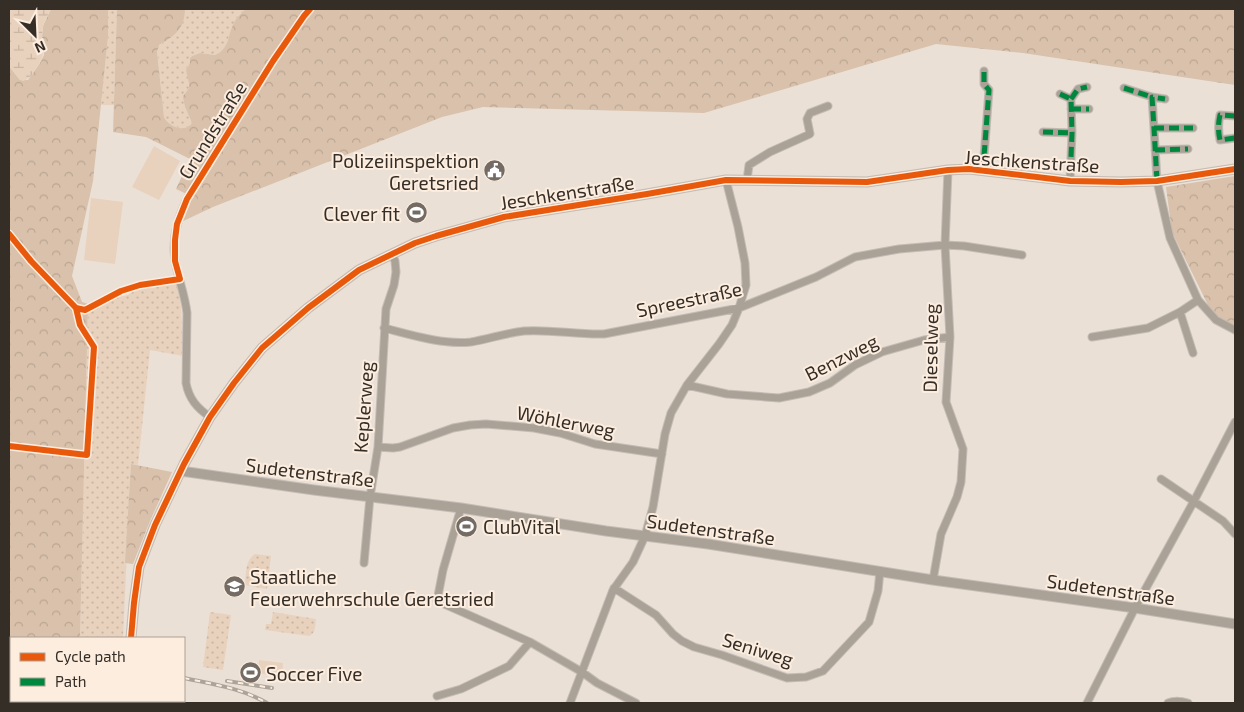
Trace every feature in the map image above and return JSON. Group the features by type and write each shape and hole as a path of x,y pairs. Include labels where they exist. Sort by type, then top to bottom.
{"street":[{"name":"Grundstraße","path":"210,417 200,410 192,400 186,383 187,313 175,261 174,240 177,224 187,199 273,62 310,9"},
{"name":"Jeschkenstraße","path":"983,170 989,90 984,84 984,71"},
{"path":"1060,94 1070,99 1078,89 1087,87"},
{"path":"1124,88 1165,99"},
{"path":"1152,97 1156,181 1170,238 1198,300 1216,320 1235,330"},
{"name":"Jeschkenstraße","path":"1070,99 1072,133 1070,180"},
{"path":"747,180 748,165 770,152 810,134 807,119 810,113 828,106"},
{"path":"1071,109 1089,109"},
{"path":"1235,116 1220,115 1218,132 1220,140 1235,138"},
{"path":"1154,128 1192,128"},
{"name":"Jeschkenstraße","path":"1043,132 1072,133"},
{"path":"1155,150 1188,149"},
{"name":"Jeschkenstraße","path":"131,637 139,567 155,525 210,417 234,383 262,348 314,303 360,270 415,243 504,217 726,180 867,182 948,170 983,170 1070,180 1121,182 1156,181 1235,169"},
{"name":"Dieselweg","path":"933,580 942,534 958,497 963,449 946,402 950,337 945,245 948,170"},
{"path":"570,703 614,588 632,562 645,536 653,507 671,413 687,385 732,325 746,285 745,263 726,180"},
{"name":"Spreestraße","path":"384,328 432,340 470,342 524,331 604,334 739,308 816,277 855,257 899,248 945,245 964,246 1022,255"},
{"name":"Keplerweg","path":"364,563 370,496 378,447 386,309 396,272 392,254"},
{"path":"1092,337 1148,328 1180,312 1198,300"},
{"path":"1180,312 1193,353"},
{"name":"Benzweg","path":"687,385 727,394 779,398 809,392 830,383 855,365 882,352 924,340 950,337"},
{"path":"1087,703 1135,608 1232,436 1235,422"},
{"name":"Wöhlerweg","path":"378,447 400,447 453,428 486,424 534,428 560,433 595,444 662,454"},
{"name":"Sudetenstraße","path":"181,471 461,508 1235,624"},
{"path":"1161,479 1223,521 1235,534"},
{"path":"461,508 443,570 438,601 530,642 582,672 597,683 636,703"},
{"name":"Seniweg","path":"614,588 656,615 678,637 694,647 787,678 806,677 823,671 869,622 878,591 880,571"},
{"path":"437,696 461,689 509,666 530,642"},
{"path":"1168,703 1180,701 1188,703"}],"green space":[{"path":"9,9 51,9 43,27 42,58 31,75 23,81 20,80 9,66"},
{"path":"51,9 108,9 108,37 93,181 72,276 82,302 88,304 80,637 10,637 10,702 79,703 9,703 9,66 20,80 28,80 44,55 43,26"},
{"path":"108,9 117,9 114,105 101,105 108,37"},
{"path":"117,9 185,9 185,16 178,31 159,45 157,52 164,117 166,121 177,128 185,128 192,123 183,98 189,88 186,70 190,63 190,58 200,53 215,55 220,53 227,43 235,20 246,9 1235,9 1235,85 1023,53 936,44 704,113 483,107 442,117 213,207 179,223 191,196 176,189 190,159 146,137 113,132"},
{"path":"185,9 246,9 238,16 225,49 215,55 200,53 190,58 187,68 189,88 183,98 192,123 185,128 177,128 166,121 164,117 157,52 159,45 178,31 183,21"},
{"path":"154,146 180,161 159,200 132,187"},
{"path":"1235,176 1235,327 1219,317 1209,307 1172,232 1166,187"},
{"path":"91,198 123,202 115,264 84,260"},
{"path":"177,282 181,307 183,356 150,350 138,465 131,464 123,637 80,637 88,304 128,295 136,289"},
{"path":"131,464 172,472 133,564 125,563"},
{"path":"255,554 271,556 267,589 245,585 249,560"},
{"path":"210,612 231,615 223,670 203,667"},
{"path":"273,612 316,619 314,631 309,636 265,630 266,624 271,624"},
{"path":"259,660 283,663 282,677 258,673"}],"railway":[{"path":"185,678 237,690 267,703"},
{"path":"227,681 272,688"}],"marked path":[{"path":"983,170 989,90 984,84 984,71"},
{"path":"1071,99 1078,89 1087,87"},
{"path":"1124,88 1152,97"},
{"path":"1060,94 1071,99 1070,181"},
{"path":"1157,181 1152,97 1165,99"},
{"path":"1071,109 1089,109"},
{"path":"1235,116 1220,115 1218,128 1220,140 1235,138"},
{"path":"1154,128 1193,128"},
{"path":"1043,132 1072,133"},
{"path":"1155,150 1188,149"}],"cycle path":[{"path":"9,234 31,261 76,308 85,310 121,291 140,285 180,279 175,261 175,240 177,224 187,199 273,61 310,9"},
{"path":"131,637 139,567 155,525 184,464 210,417 234,383 262,348 308,308 359,270 415,243 504,217 726,180 867,182 948,170 969,169 1070,181 1121,182 1157,181 1235,169"},
{"path":"9,446 87,455 94,347 80,325 76,308"}],"place":[{"name":"Polizeiinspektion Geretsried","path":"495,171"},
{"name":"Clever fit","path":"416,213"},
{"name":"ClubVital","path":"467,526"},
{"name":"Staatliche Feuerwehrschule Geretsried","path":"234,587"},
{"name":"Soccer Five","path":"250,673"}]}
